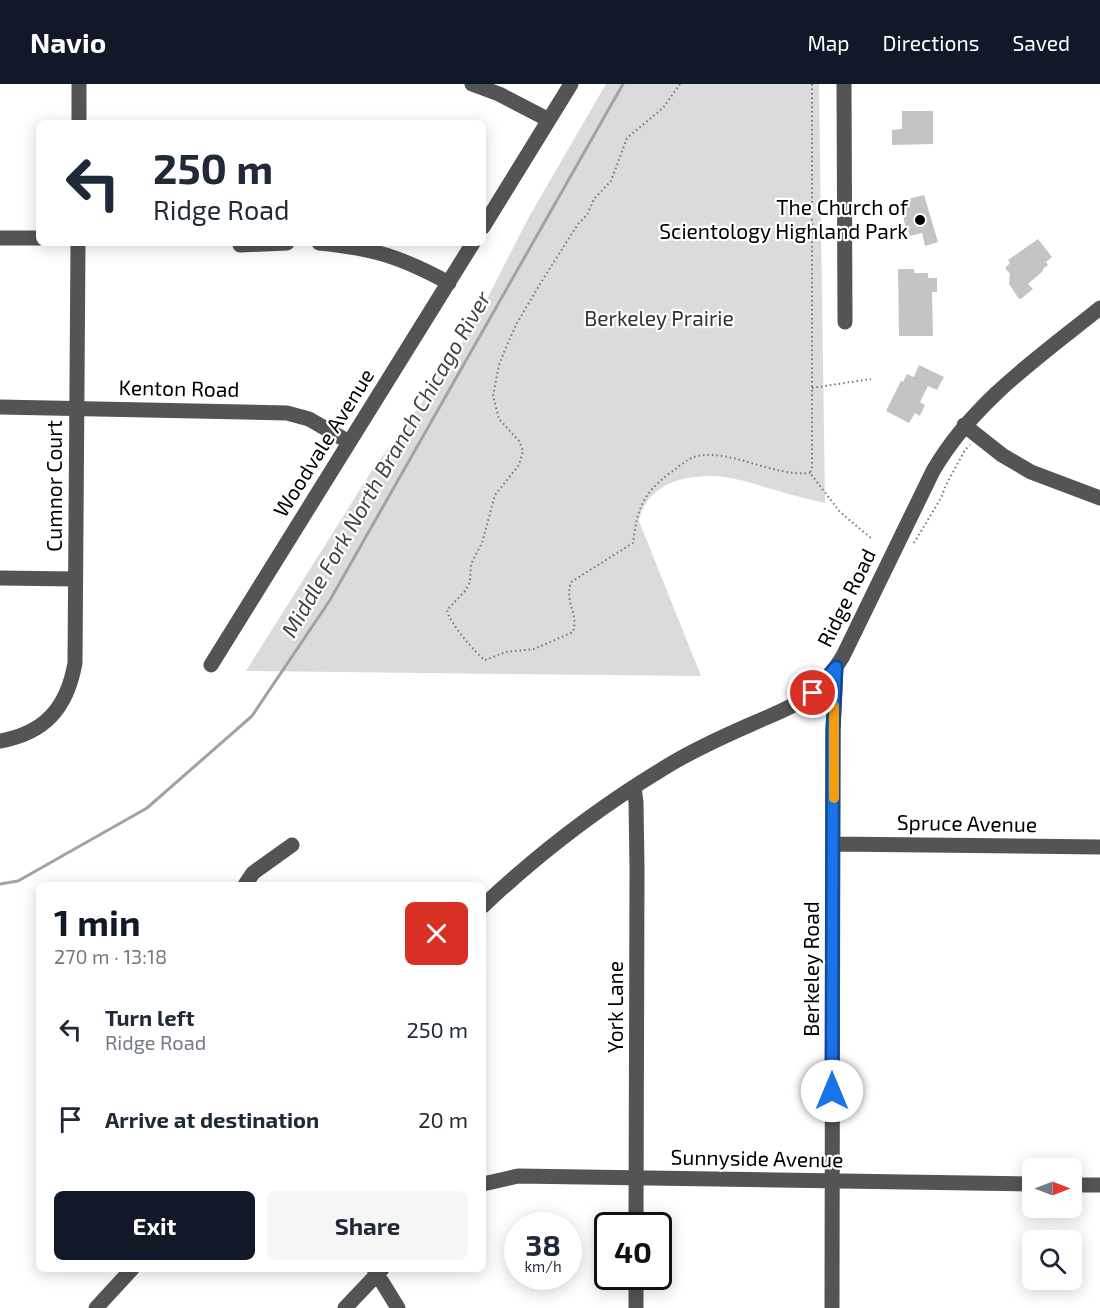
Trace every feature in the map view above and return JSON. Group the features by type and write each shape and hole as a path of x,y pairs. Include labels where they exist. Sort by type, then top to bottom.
{"street":[{"path":"79,84 79,120"},
{"path":"472,84 499,94 549,120"},
{"path":"486,222 571,84"},
{"path":"844,84 845,322"},
{"path":"0,238 36,238"},
{"name":"Cumnor Court","path":"0,741 35,730 47,721 66,694 75,663 78,246"},
{"path":"352,246 386,254 417,266 449,283"},
{"name":"Woodvale Avenue","path":"211,665 471,246"},
{"name":"Ridge Road","path":"486,903 510,880 633,788 696,750 795,705 813,693 836,667 933,471 964,424 986,402 1100,308"},
{"name":"Kenton Road","path":"0,407 287,413 309,419 350,442"},
{"path":"964,424 1002,455 1031,472 1100,498"},
{"path":"0,578 75,579"},
{"name":"Berkeley Road","path":"832,1308 833,730 836,667"},
{"name":"York Lane","path":"633,788 636,802 638,868 636,1212"},
{"name":"Spruce Avenue","path":"834,844 1100,847"},
{"path":"247,882 253,873 292,845"},
{"name":"Sunnyside Avenue","path":"486,1183 518,1176 1022,1184"},
{"path":"1082,1185 1100,1185"},
{"path":"96,1308 129,1272"},
{"path":"345,1308 377,1272"},
{"path":"379,1272 398,1308"},
{"path":"636,1290 636,1308"}],"path":[{"path":"680,84 663,108 627,138 611,181 594,199 587,215 578,224 540,284 507,345 499,365 494,396 499,419 519,441 523,451 519,465 495,495 482,543 471,564 470,582 465,591 447,610 447,614 455,627 485,660 506,652 534,649 573,632 576,623 568,595 571,582 633,543 638,513 647,494 686,460 697,456 713,455 787,472 810,474 840,512 872,538"},
{"path":"810,474 812,467 812,84"},
{"path":"811,388 871,379"},
{"path":"910,549 941,498 965,450 978,436"}],"green space":[{"name":"Berkeley Prairie","path":"606,84 819,84 825,503 727,477 711,476 676,481 656,492 649,500 639,521 701,676 246,671 371,472 426,397 474,324 530,215"}],"building":[{"path":"902,111 933,111 933,144 892,145 892,130 902,129"},
{"name":"The Church of Scientology Highland Park","path":"924,195 938,242 925,246 922,233 910,236 906,230 900,201"},
{"path":"1038,239 1052,257 1046,262 1048,265 1043,271 1028,284 1033,289 1019,299 1009,284 1010,274 1005,268 1010,263 1008,260"},
{"path":"898,269 914,269 914,273 928,273 928,278 937,278 937,292 932,292 933,336 899,336"},
{"path":"919,365 944,377 937,390 928,386 920,402 925,405 920,416 915,413 909,423 886,411 901,381 903,382 907,374 914,377"}],"waterway":[{"name":"Middle Fork North Branch Chicago River","path":"0,884 18,881 147,808 252,716 330,600 623,84"}],"slow traffic":[{"path":"834,706 834,798"}],"place":[{"name":"The Church of Scientology Highland Park","path":"920,220"}],"route":[{"path":"813,693 836,667 833,730 832,1091"}]}
